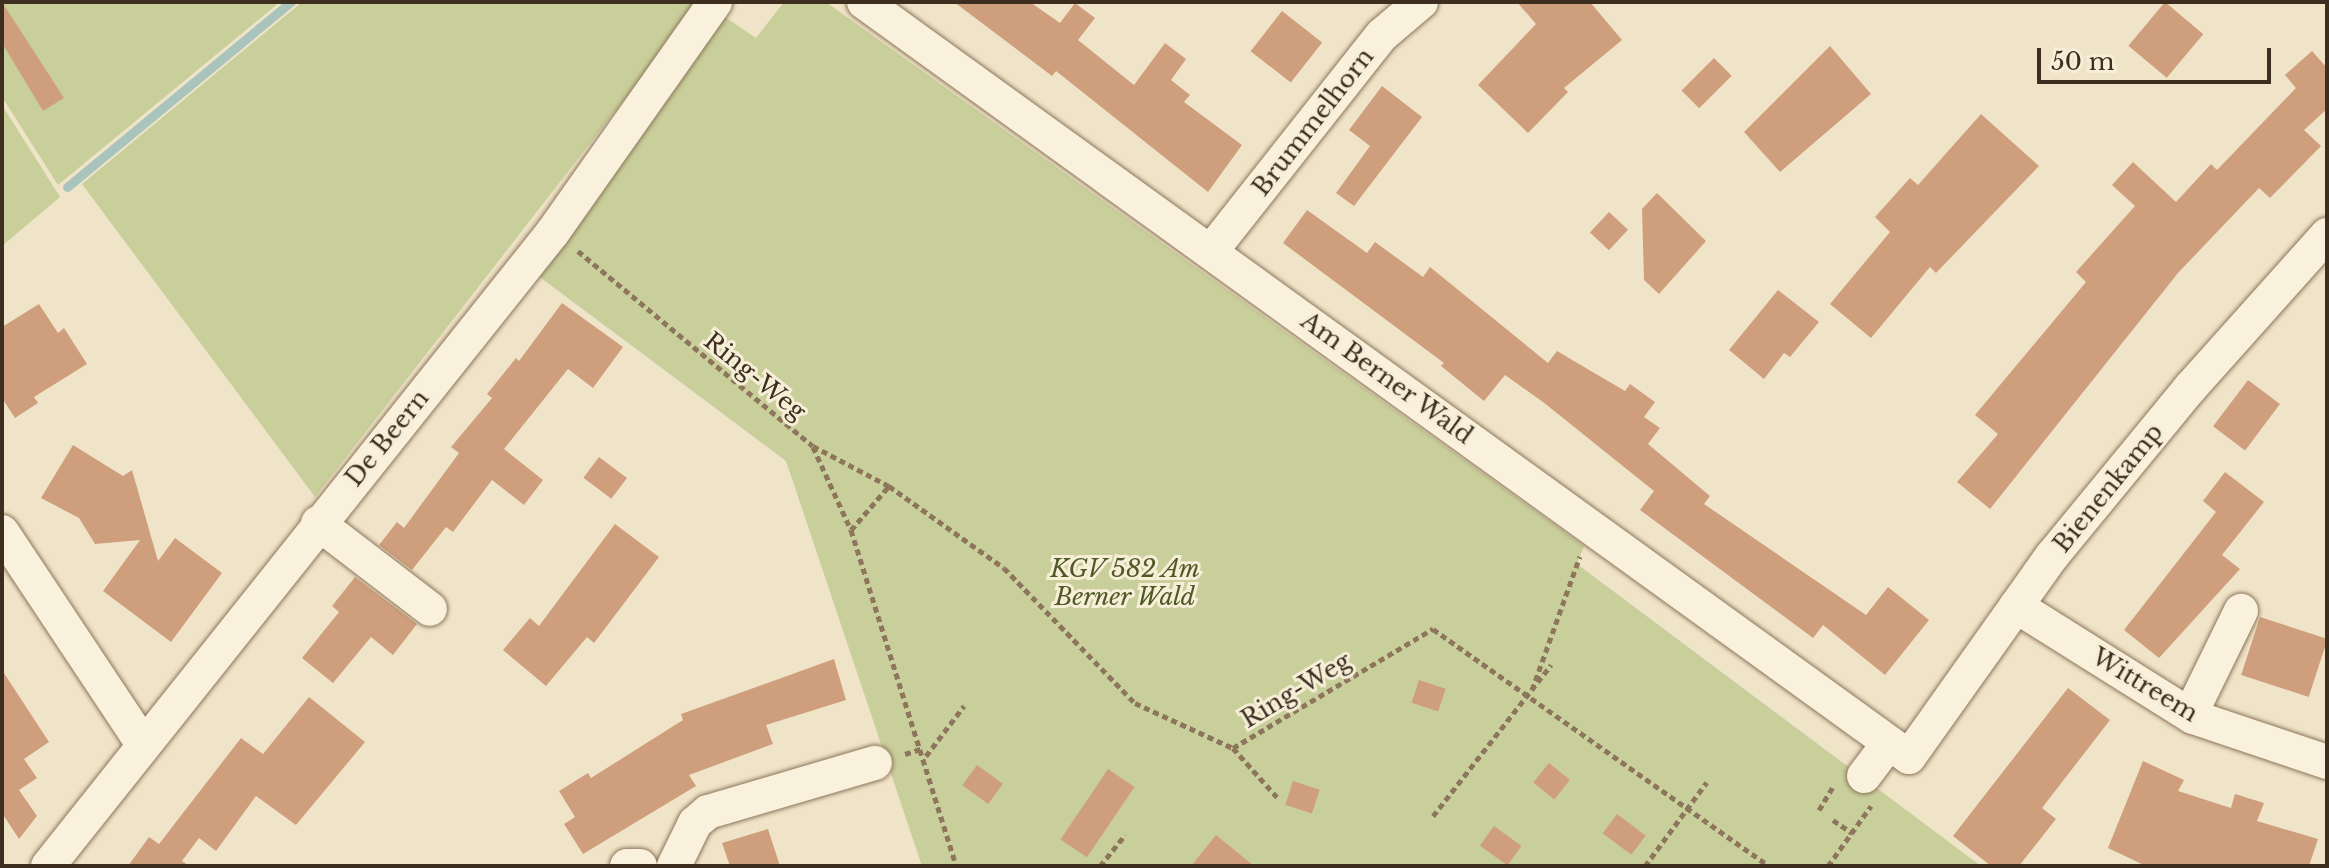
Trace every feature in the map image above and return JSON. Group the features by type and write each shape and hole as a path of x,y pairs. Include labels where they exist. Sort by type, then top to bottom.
{"street":[{"name":"De Beern","path":"48,866 142,743 553,232 715,2"},
{"name":"Am Berner Wald","path":"864,2 1212,250 1899,750"},
{"name":"Brummelhorn","path":"1212,250 1382,35 1421,2"},
{"name":"Bienenkamp","path":"1870,788 2173,408 2327,235"},
{"path":"318,523 430,609"},
{"path":"2,532 142,743"},
{"name":"Wittreem","path":"2016,606 2190,715 2327,762"},
{"path":"2190,715 2241,611"},
{"path":"674,866 695,823 708,812 875,763"},
{"path":"627,866 640,866"}],"path":[{"name":"Ring-Weg","path":"553,232 813,446 889,486 1004,568 1135,703 1233,748 1433,629 1769,866"},
{"path":"813,446 851,530 926,756 956,866"},
{"path":"851,530 889,486"},
{"path":"1529,698 1590,527"},
{"path":"1433,816 1529,698 1551,665"},
{"path":"926,756 964,706"},
{"path":"1233,748 1277,797"},
{"path":"1645,866 1707,782"},
{"path":"1828,866 1852,833 1870,788"},
{"path":"1833,820 1852,833"},
{"path":"1100,866 1125,835"}],"green space":[{"path":"2,2 280,2 58,185 2,97"},
{"path":"302,2 700,2 315,497 82,184"},
{"name":"KGV 582 Am Berner Wald","path":"784,2 826,2 1584,546 1577,564 1981,866 922,866 786,461 533,272 725,17 756,38"},
{"path":"2,105 60,197 2,246"}],"building":[{"path":"2,2 64,98 43,111 2,43"},
{"path":"954,2 1030,2 1060,23 1075,3 1095,18 1078,40 1134,85 1165,43 1186,59 1171,80 1190,95 1184,102 1242,145 1208,192 1056,71 1052,76"},
{"path":"1517,2 1590,2 1622,40 1564,88 1568,92 1528,133 1478,85 1536,24"},
{"path":"2165,2 2203,34 2167,78 2128,46"},
{"path":"1282,11 1322,42 1291,83 1251,51"},
{"path":"1830,46 1871,94 1780,172 1744,132"},
{"path":"2312,51 2327,68 2327,109 2304,130 2321,146 2270,198 2259,188 2178,273 1990,509 1957,482 1998,434 1975,415 2086,282 2076,272 2135,206 2112,185 2133,162 2176,202 2211,164 2217,170 2296,88 2285,75"},
{"path":"1714,58 1732,76 1699,108 1681,91"},
{"path":"1382,86 1422,117 1354,206 1336,193 1370,146 1349,130"},
{"path":"1981,114 2039,166 1936,273 1930,267 1871,338 1830,304 1890,232 1875,217 1910,178 1918,185"},
{"path":"1657,193 1706,241 1659,294 1644,280 1642,209"},
{"path":"1307,210 1367,253 1375,242 1423,277 1430,267 1548,363 1557,351 1625,391 1630,384 1655,402 1644,417 1660,428 1648,444 1710,496 1704,504 1866,615 1888,587 1929,620 1885,675 1823,625 1813,638 1640,510 1654,491 1543,402 1505,375 1484,401 1441,366 1444,363 1283,243"},
{"path":"1609,212 1628,230 1609,250 1590,232"},
{"path":"1778,290 1819,322 1790,357 1784,353 1764,379 1729,350"},
{"path":"562,303 623,347 593,388 568,369 504,449 543,480 524,505 492,480 453,532 446,527 412,570 379,545 397,522 404,528 459,453 451,447 492,398 487,394 516,358 519,361"},
{"path":"39,304 58,333 64,328 87,364 34,397 38,403 15,418 2,398 2,327"},
{"path":"2248,380 2280,404 2245,450 2213,426"},
{"path":"73,445 123,476 132,470 158,561 175,538 222,573 171,642 103,591 140,540 95,544 79,518 41,498"},
{"path":"599,457 627,478 611,499 583,478"},
{"path":"2225,472 2264,502 2222,555 2240,569 2159,658 2124,630 2216,512 2203,501"},
{"path":"615,524 659,557 594,643 587,637 546,686 503,650 530,618 539,626"},
{"path":"355,577 417,624 393,655 371,637 333,683 302,658 339,612 332,606"},
{"path":"2260,617 2327,639 2309,697 2241,675"},
{"path":"834,659 846,700 766,725 773,744 689,775 696,786 583,854 564,824 575,817 559,791 588,773 591,778 683,720 681,714"},
{"path":"2,670 49,742 24,759 37,778 19,790 37,816 19,839 2,813"},
{"path":"1419,680 1446,689 1438,711 1412,703"},
{"path":"2068,688 2110,720 2042,808 2056,819 2019,866 1991,866 1953,836"},
{"path":"309,697 365,742 296,825 256,796 216,851 199,838 182,861 189,866 128,866 149,837 159,844 241,738 263,754"},
{"path":"2143,761 2184,780 2178,791 2231,808 2235,794 2264,803 2257,821 2318,839 2309,866 2146,866 2108,848"},
{"path":"1549,763 1570,780 1554,799 1533,782"},
{"path":"977,765 1003,784 988,804 962,785"},
{"path":"1108,769 1135,787 1087,857 1060,839"},
{"path":"1293,781 1320,790 1312,813 1285,805"},
{"path":"1617,814 1646,836 1631,855 1603,833"},
{"path":"1494,826 1522,846 1507,865 1480,845"},
{"path":"768,829 780,866 730,866 722,843"},
{"path":"1216,835 1254,866 1191,866"}],"waterway":[{"path":"67,187 291,2"}]}
